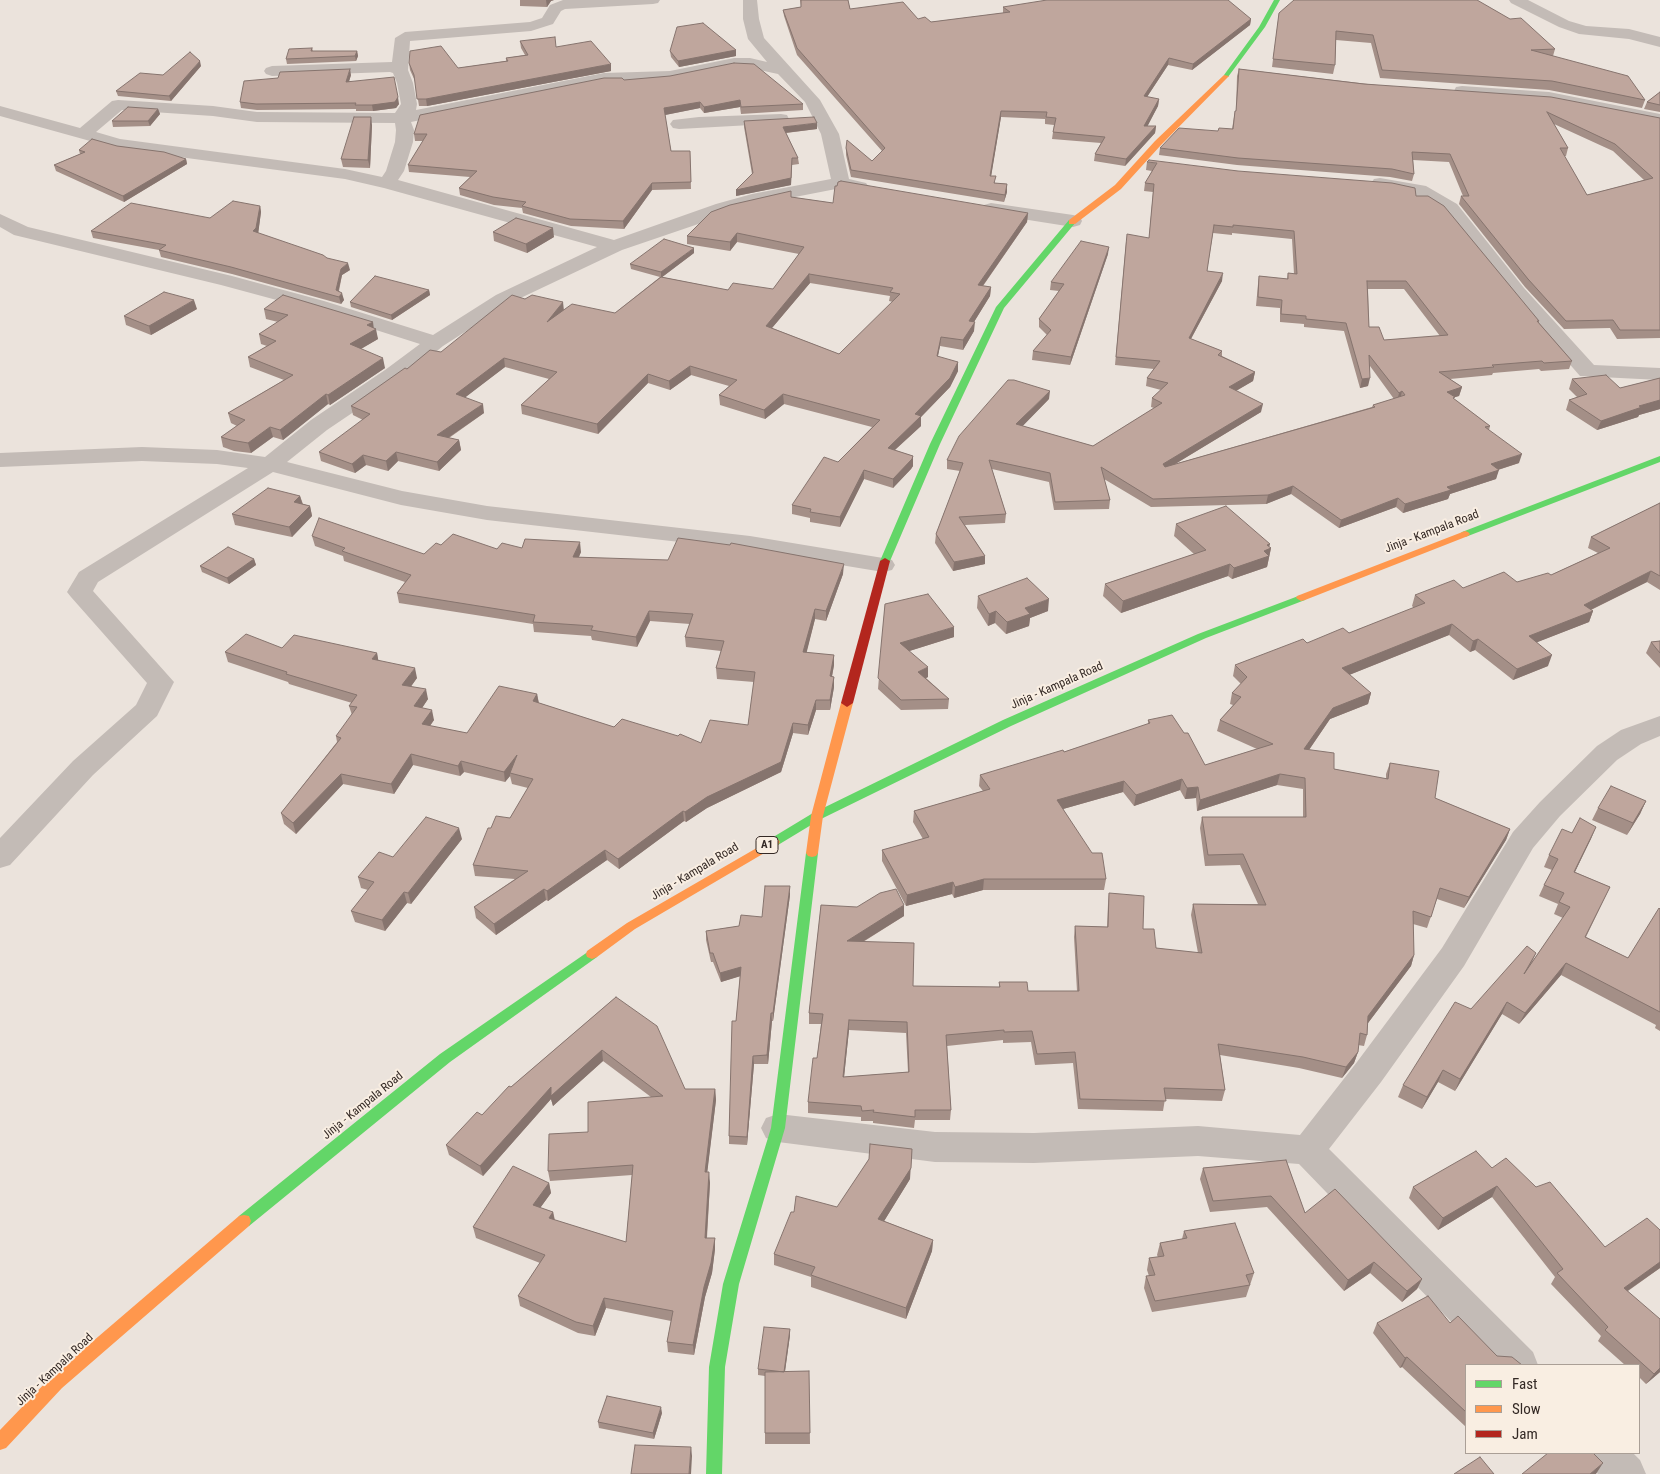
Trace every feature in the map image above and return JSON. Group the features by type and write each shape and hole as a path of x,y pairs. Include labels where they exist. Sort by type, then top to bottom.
{"main road":[{"path":"714,1474 717,1367 731,1284 778,1128 817,816 883,566 935,444 1000,307 1073,221 1154,162 1158,143 1232,70 1262,28 1277,3 1276,0"},
{"name":"Jinja - Kampala Road","path":"0,1442 56,1383 260,1207 445,1058 632,926 817,816 1007,724 1202,636 1660,459"}],"street":[{"path":"388,184 395,171 404,142 405,130 402,115 408,109 400,70 403,38 410,35 531,26 548,21 555,8 563,4 653,0"},
{"path":"747,0 756,39 782,70 812,100 808,117"},
{"path":"1516,0 1564,24 1584,30 1629,34 1652,38 1660,42"},
{"path":"82,135 118,105 213,111 257,117 380,117 402,119 604,78 670,76 734,63 750,63 782,70"},
{"path":"272,71 378,67 392,67 400,70"},
{"path":"1232,70 1250,72"},
{"path":"1449,90 1549,97 1660,119"},
{"path":"0,111 119,144 344,174 388,184 615,246"},
{"path":"679,124 808,117 830,134 841,183"},
{"path":"1361,182 1420,190 1450,208 1517,292 1588,371 1660,374"},
{"path":"0,858 83,768 147,710 161,682 80,592 88,577 270,464 319,425 393,375 436,342 503,298 615,246 752,200 841,183 879,190"},
{"path":"975,206 1073,221"},
{"path":"0,220 21,231 38,236 225,280 436,342"},
{"path":"0,460 142,454 217,457 270,464 401,498 487,513 750,542 883,566"},
{"path":"1308,1150 1369,1072 1453,957 1523,840 1550,809 1607,753 1630,737 1660,725"},
{"path":"778,1128 935,1147 1034,1148 1198,1141 1308,1150 1518,1364"},
{"path":"1606,1454 1626,1474"}],"building":[{"path":"801,0 848,0 850,9 903,2 918,19 925,17 931,22 1010,12 1003,7 1047,0 1228,0 1251,19 1193,64 1169,58 1144,96 1159,99 1144,126 1156,126 1126,159 1095,154 1105,137 1053,132 1056,118 1046,117 1047,112 1001,111 990,176 996,176 994,183 1007,184 1005,195 851,170 846,148 847,140 872,161 885,148 797,48 783,10 801,7"},
{"path":"1294,0 1477,0 1510,19 1521,18 1555,49 1531,50 1628,76 1645,100 1552,81 1382,70 1373,35 1336,31 1335,65 1273,59 1279,13"},
{"path":"703,23 736,50 678,61 670,51 677,27"},
{"path":"555,37 556,47 591,41 611,64 426,99 417,99 414,75 409,63 410,51 441,46 458,68 508,61 506,58 528,55 520,41"},
{"path":"312,48 311,51 357,51 355,56 286,59 289,49"},
{"path":"190,52 200,61 169,96 116,91 140,73 163,75"},
{"path":"734,63 754,64 803,104 741,107 740,100 704,107 700,102 664,108 671,151 690,151 691,182 652,183 623,221 570,219 522,206 526,202 493,197 459,188 477,171 408,165 427,134 414,134 420,115 604,78 622,78 624,80 670,76"},
{"path":"350,69 346,82 394,77 398,97 395,102 355,105 356,103 256,104 240,102 244,81 278,78 280,72"},
{"path":"1239,69 1364,84 1551,97 1660,118 1660,330 1620,330 1613,320 1566,321 1528,279 1461,196 1469,196 1450,154 1412,152 1414,174 1392,169 1238,158 1160,148 1179,128 1218,131 1219,128 1233,129","holes":["1547,112 1615,144 1653,178 1587,195 1560,148 1568,148"]},
{"path":"1660,92 1660,105 1647,102"},
{"path":"128,107 158,109 148,121 112,121"},
{"path":"354,117 371,117 368,160 341,159"},
{"path":"814,117 817,123 783,127 798,158 792,158 791,178 736,190 753,173 744,121"},
{"path":"92,139 117,146 164,152 186,159 123,196 54,165 85,152 79,150"},
{"path":"1149,160 1238,171 1392,183 1415,188 1416,196 1428,196 1444,206 1539,321 1537,321 1572,361 1492,365 1494,367 1439,372 1462,387 1447,392 1455,397 1453,398 1490,426 1485,427 1522,454 1491,464 1499,470 1447,487 1451,490 1405,504 1398,498 1341,520 1293,486 1268,495 1153,499 1101,467 1110,500 1055,502 1050,473 989,460 1006,514 959,517 985,556 954,562 936,534 963,463 947,460 959,436 1008,380 1014,380 1050,391 1016,424 1093,446 1162,403 1152,398 1168,383 1147,378 1160,361 1116,357 1127,234 1149,238 1154,184 1145,183 1157,163 1147,162","holes":["1214,225 1294,231 1297,274 1288,273 1288,279 1259,276 1258,297 1282,300 1281,314 1306,316 1306,319 1346,323 1362,379 1370,378 1369,355 1399,393 1402,391 1405,395 1373,405 1375,407 1165,467 1163,464 1263,404 1229,387 1255,372 1218,355 1222,351 1189,338 1223,273 1207,271","1367,281 1406,281 1448,335 1384,340 1379,327 1369,327"]},
{"path":"838,182 1028,213 978,285 991,287 969,321 975,322 963,340 941,337 937,356 958,362 950,378 915,414 921,416 888,448 913,456 912,459 893,479 864,470 840,517 810,512 811,509 792,505 824,457 838,462 880,420 783,394 764,410 719,395 737,380 690,366 669,381 648,374 597,424 521,405 557,372 504,358 456,394 483,404 437,435 459,440 437,462 396,452 386,461 363,455 352,464 319,452 370,414 351,406 405,368 407,369 430,350 441,352 512,295 525,299 532,295 563,302 547,322 572,304 615,313 661,277 728,290 733,283 773,289 804,247 737,233 730,242 687,236 711,212 730,205 791,191 791,197 833,203 835,186 837,186","holes":["809,274 893,288 890,292 900,294 839,354 766,326"]},
{"path":"233,201 260,206 256,228 253,231 327,258 348,263 341,269 336,290 342,293 339,297 231,267 159,250 166,245 91,231 131,203 210,218"},
{"path":"516,218 553,228 526,244 493,232"},
{"path":"664,239 694,248 661,272 630,264"},
{"path":"1081,241 1109,247 1071,357 1033,351 1051,330 1039,319 1064,284 1051,282"},
{"path":"375,276 429,290 391,315 350,302"},
{"path":"164,292 194,300 149,326 124,316"},
{"path":"283,295 373,322 367,325 376,329 350,344 383,358 328,395 326,394 280,430 270,427 248,443 221,437 245,420 228,413 293,375 248,357 276,341 259,334 288,315 264,309"},
{"path":"1606,375 1620,388 1660,378 1660,400 1601,421 1569,400 1587,394 1572,379"},
{"path":"268,488 300,496 294,502 310,506 289,527 232,514"},
{"path":"1660,503 1660,576 1651,571 1584,605 1593,611 1529,636 1552,655 1517,669 1478,639 1473,641 1452,624 1342,668 1371,693 1333,708 1304,749 1334,753 1334,769 1388,779 1390,763 1439,771 1435,798 1510,829 1469,897 1440,888 1431,917 1413,911 1414,955 1368,1016 1367,1035 1360,1033 1358,1052 1346,1067 1303,1057 1218,1044 1225,1090 1164,1088 1166,1101 1080,1099 1075,1052 1037,1054 1032,1031 1004,1032 1004,1030 946,1035 951,1110 915,1110 915,1117 873,1112 874,1110 862,1111 861,1106 808,1102 813,1058 817,1058 823,1014 809,1013 821,905 857,907 880,893 896,889 904,905 847,941 914,943 913,986 1000,987 999,982 1027,982 1028,991 1079,991 1075,926 1108,927 1109,893 1144,896 1143,929 1154,929 1156,948 1202,953 1193,904 1266,905 1243,854 1208,855 1202,817 1306,817 1305,778 1280,774 1200,800 1198,787 1187,788 1182,779 1136,795 1124,781 1057,800 1092,853 1102,853 1106,879 984,879 955,887 953,882 907,895 882,850 929,837 914,811 990,789 980,775 1063,750 1064,752 1150,723 1148,720 1172,715 1184,733 1188,733 1205,765 1273,744 1220,720 1241,697 1232,693 1247,677 1235,665 1303,639 1307,643 1343,628 1349,633 1425,603 1415,595 1454,580 1463,588 1504,572 1517,582 1548,573 1551,575 1610,548 1591,537","holes":["849,1020 907,1022 909,1072 843,1077"]},
{"path":"1226,506 1270,544 1267,545 1271,548 1264,551 1269,556 1234,568 1230,564 1123,601 1105,584 1206,550 1176,524"},
{"path":"319,518 424,554 436,543 441,545 453,534 497,549 502,543 522,548 525,539 580,542 573,557 668,560 678,538 730,545 731,543 844,564 826,611 815,609 803,652 834,655 830,676 834,677 830,700 816,700 808,725 793,723 781,762 707,797 685,812 683,811 618,859 605,850 547,891 544,889 494,924 474,907 528,871 473,865 488,828 491,828 496,816 510,818 533,779 510,773 517,755 504,772 461,761 458,766 411,754 391,784 341,774 293,823 281,813 341,738 336,736 357,707 349,706 357,695 286,674 287,672 225,652 246,634 282,648 294,635 377,653 372,659 415,668 402,685 426,689 414,706 432,710 422,724 467,733 499,686 537,694 533,701 614,727 622,719 678,736 680,734 701,743 710,720 748,725 755,672 716,668 724,641 685,637 693,614 649,611 636,637 591,630 593,626 533,622 535,615 397,593 411,575 342,551 345,548 312,536"},
{"path":"228,547 254,559 227,578 200,566"},
{"path":"1027,578 1049,599 1025,608 1030,614 1007,622 996,611 989,614 978,596"},
{"path":"928,594 954,627 900,643 928,667 918,672 949,699 901,700 878,678 885,604"},
{"path":"1660,641 1660,653 1651,642"},
{"path":"1611,786 1646,801 1633,823 1598,808"},
{"path":"426,817 459,828 408,893 404,892 382,920 351,911 374,882 358,877 379,852 393,857"},
{"path":"1580,818 1596,827 1574,872 1610,887 1585,937 1628,958 1660,909 1660,1012 1566,963 1525,1013 1507,1002 1460,1079 1443,1070 1427,1097 1403,1085 1455,1002 1471,1009 1527,946 1536,953 1524,974 1570,907 1559,902 1564,893 1544,885 1558,859 1549,855 1562,829 1572,833"},
{"path":"765,886 790,886 773,1013 771,1013 767,1055 753,1056 747,1137 729,1136 732,1021 736,1021 741,967 720,973 713,953 710,953 706,931 739,926 741,915 762,917"},
{"path":"616,997 657,1026 685,1089 715,1089 705,1172 709,1172 705,1238 715,1238 693,1345 667,1342 673,1311 604,1298 593,1326 576,1322 518,1296 545,1255 473,1227 513,1166 549,1183 533,1205 553,1212 549,1218 626,1242 633,1165 548,1171 549,1134 588,1132 588,1102 663,1096 602,1050 551,1096 551,1087 480,1166 446,1145 477,1112 482,1115 509,1086 511,1087"},
{"path":"870,1144 912,1149 911,1168 878,1219 933,1240 906,1308 811,1275 815,1267 774,1254 791,1212 794,1212 796,1196 837,1207 869,1159"},
{"path":"1476,1151 1492,1168 1506,1158 1536,1187 1550,1182 1605,1247 1647,1218 1660,1230 1660,1262 1624,1288 1660,1319 1660,1368 1654,1374 1605,1330 1608,1327 1557,1273 1563,1269 1497,1186 1443,1218 1413,1187"},
{"path":"1286,1160 1305,1213 1335,1189 1422,1279 1407,1291 1374,1262 1348,1280 1271,1196 1213,1201 1203,1168"},
{"path":"1235,1223 1254,1273 1246,1275 1250,1285 1155,1301 1146,1276 1155,1275 1149,1258 1164,1256 1160,1243 1187,1238 1184,1231"},
{"path":"1428,1296 1450,1323 1458,1316 1497,1356 1512,1357 1521,1364 1465,1364 1465,1411 1407,1357 1405,1358 1377,1323"},
{"path":"764,1327 790,1329 784,1372 758,1369"},
{"path":"809,1371 810,1433 765,1433 765,1372"},
{"path":"607,1396 661,1407 653,1433 598,1422"},
{"path":"635,1445 691,1447 689,1474 631,1474"},
{"path":"1547,1454 1594,1454 1603,1463 1590,1474 1522,1474"},
{"path":"1480,1457 1494,1474 1454,1474"}],"traffic: fast":[{"path":"1226,76 1262,27 1277,0"},
{"path":"885,561 935,444 1000,307 1072,222"},
{"path":"1465,534 1660,459"},
{"path":"774,842 817,816 1007,723 1202,636 1301,598"},
{"path":"714,1474 717,1367 731,1284 778,1128 812,853"},
{"path":"244,1221 445,1058 592,954"}],"traffic: slow":[{"path":"1072,222 1118,187 1158,143 1226,76"},
{"path":"1301,598 1465,534"},
{"path":"812,853 817,816 847,703"},
{"path":"592,954 631,926 774,842"},
{"path":"0,1442 56,1383 244,1221"}],"traffic: jam":[{"path":"847,703 885,561"}]}
